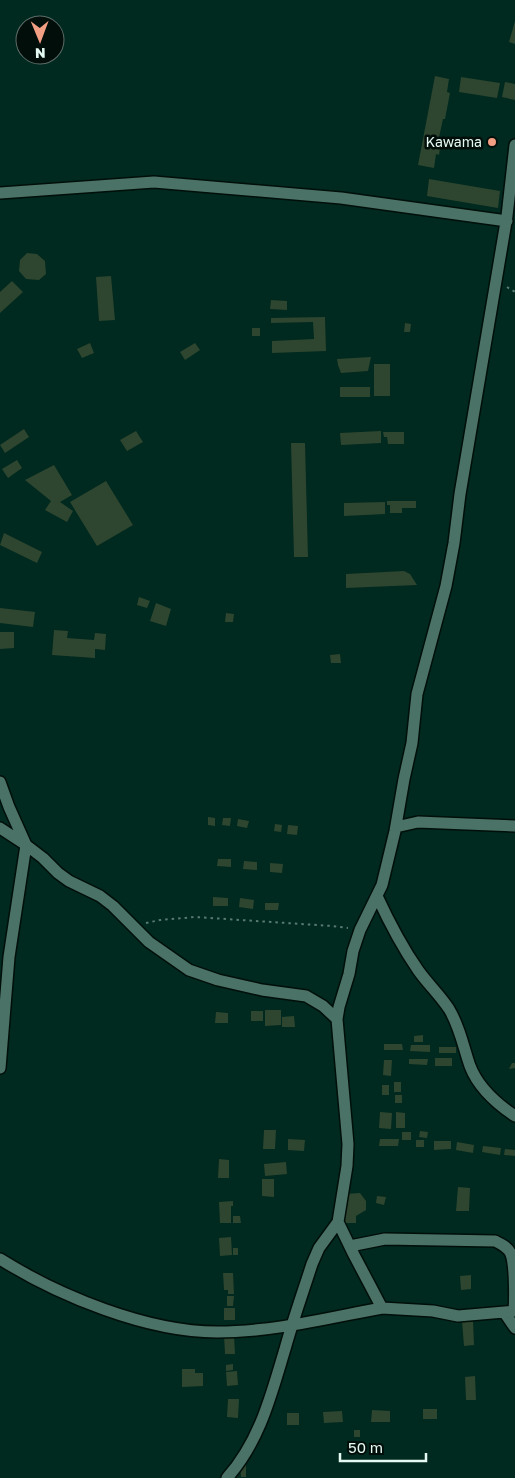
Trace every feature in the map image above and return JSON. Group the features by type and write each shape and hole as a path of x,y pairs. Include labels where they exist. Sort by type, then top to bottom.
{"street":[{"path":"227,1478 253,1441 273,1390 292,1325 319,1248 338,1222 347,1166 348,1144 337,1020 339,1006 360,930 378,896 396,827 412,743 417,694 446,586 460,494 509,226 515,145"},
{"path":"0,193 154,182 341,198 509,226"},
{"path":"0,782 9,808 26,845 9,957 0,1068"},
{"path":"396,827 418,822 515,826"},
{"path":"0,828 43,858 58,874 100,896 114,906 148,942 188,970 218,980 262,990 306,996 323,1006 337,1020"},
{"path":"378,896 391,926 406,952 455,1020 474,1074 488,1094 515,1116"},
{"path":"338,1222 382,1308"},
{"path":"350,1246 385,1239 496,1241 511,1254 515,1299 511,1311 515,1328"},
{"path":"0,1258 31,1277 74,1296 110,1311 162,1327 216,1332 292,1325 382,1308 433,1311 458,1316 511,1311"}],"path":[{"path":"131,926 160,920 195,917 332,926 360,930"}],"building":[{"path":"515,21 515,44 509,42"},
{"path":"435,76 449,79 447,92 450,93 438,142 441,142 439,155 436,154 434,168 418,165"},
{"path":"461,77 500,83 497,98 459,92"},
{"path":"505,82 515,84 515,100 502,97"},
{"path":"429,179 500,191 498,208 427,196"},
{"path":"27,253 37,254 45,261 46,274 39,280 26,279 19,271 20,260"},
{"path":"111,276 115,320 99,321 96,277"},
{"path":"12,281 23,292 0,313 0,292"},
{"path":"271,300 287,301 287,310 270,309"},
{"path":"325,317 326,351 272,353 272,341 314,339 313,322 271,323 271,318"},
{"path":"405,323 411,324 410,332 404,332"},
{"path":"252,328 260,328 260,336 252,336"},
{"path":"90,343 94,353 82,358 77,349"},
{"path":"195,343 200,350 185,360 180,352"},
{"path":"371,357 368,371 341,373 337,359"},
{"path":"374,364 390,364 390,396 374,396"},
{"path":"340,387 370,387 370,397 340,397"},
{"path":"24,429 29,437 5,453 0,445"},
{"path":"136,431 143,442 127,451 120,440"},
{"path":"381,431 381,443 341,445 340,433"},
{"path":"383,432 404,432 404,444 388,444 387,437 384,437"},
{"path":"291,443 305,443 308,557 294,557"},
{"path":"17,460 22,468 8,478 2,469"},
{"path":"54,465 72,495 60,502 73,511 67,522 45,510 51,501 25,480"},
{"path":"106,481 133,525 97,546 70,502"},
{"path":"387,501 416,501 416,508 402,508 402,513 390,513 390,505 387,505"},
{"path":"385,502 385,514 344,516 344,503"},
{"path":"4,533 42,552 37,563 0,545"},
{"path":"404,571 410,574 417,585 346,588 346,574"},
{"path":"139,597 150,601 147,608 137,605"},
{"path":"156,603 171,609 166,626 150,621"},
{"path":"0,608 35,612 33,627 0,623"},
{"path":"226,613 234,614 233,622 225,622"},
{"path":"54,630 68,631 67,638 94,640 95,633 106,634 105,650 95,649 95,658 52,655"},
{"path":"0,632 14,632 14,648 0,649"},
{"path":"340,654 341,663 331,663 330,655"},
{"path":"208,817 215,818 215,826 208,825"},
{"path":"223,818 231,818 230,826 222,825"},
{"path":"238,819 249,821 247,828 237,826"},
{"path":"275,824 282,825 281,832 274,831"},
{"path":"288,825 298,826 297,835 287,834"},
{"path":"218,859 231,859 231,867 217,866"},
{"path":"244,861 257,862 257,870 243,869"},
{"path":"270,863 283,864 282,873 270,872"},
{"path":"213,897 228,898 228,906 213,906"},
{"path":"240,898 254,900 253,909 239,907"},
{"path":"265,903 279,903 278,910 265,910"},
{"path":"265,1010 281,1010 281,1025 265,1026"},
{"path":"251,1011 263,1011 263,1021 251,1021"},
{"path":"216,1012 228,1013 228,1023 215,1023"},
{"path":"294,1016 295,1027 282,1027 282,1017"},
{"path":"423,1035 423,1042 414,1042 414,1036"},
{"path":"384,1044 402,1044 403,1050 384,1050"},
{"path":"411,1045 430,1045 430,1052 410,1051"},
{"path":"439,1047 456,1047 456,1053 439,1053"},
{"path":"435,1058 452,1058 452,1066 435,1066"},
{"path":"409,1059 428,1059 427,1065 409,1064"},
{"path":"384,1060 392,1060 391,1076 383,1075"},
{"path":"512,1063 515,1063 515,1068 509,1069"},
{"path":"394,1082 401,1082 401,1092 394,1092"},
{"path":"382,1085 389,1085 389,1095 382,1095"},
{"path":"395,1095 402,1095 402,1103 395,1103"},
{"path":"380,1112 392,1113 391,1129 379,1128"},
{"path":"396,1112 405,1113 405,1128 396,1128"},
{"path":"264,1130 276,1130 275,1149 263,1149"},
{"path":"420,1131 428,1132 427,1138 419,1137"},
{"path":"402,1132 411,1132 411,1140 402,1140"},
{"path":"288,1139 305,1140 304,1151 288,1150"},
{"path":"380,1139 399,1139 398,1146 379,1146"},
{"path":"416,1140 424,1140 424,1147 416,1147"},
{"path":"434,1141 451,1141 451,1149 434,1150"},
{"path":"457,1142 474,1145 473,1153 456,1150"},
{"path":"483,1146 501,1148 500,1155 482,1152"},
{"path":"505,1149 515,1150 515,1156 504,1155"},
{"path":"219,1159 229,1160 229,1178 218,1178"},
{"path":"286,1162 287,1174 265,1176 264,1164"},
{"path":"262,1179 274,1179 274,1197 262,1196"},
{"path":"458,1187 470,1188 469,1211 456,1211"},
{"path":"360,1193 366,1201 366,1210 356,1216 356,1223 345,1223 345,1194"},
{"path":"377,1196 386,1197 384,1205 376,1203"},
{"path":"233,1201 233,1206 231,1206 231,1223 220,1223 219,1202"},
{"path":"233,1216 240,1216 241,1223 233,1223"},
{"path":"231,1237 232,1255 220,1256 219,1238"},
{"path":"233,1248 238,1248 238,1255 233,1255"},
{"path":"223,1273 233,1273 234,1294 228,1294 228,1290 224,1290"},
{"path":"471,1275 471,1289 461,1290 460,1276"},
{"path":"227,1296 234,1296 233,1306 227,1306"},
{"path":"224,1308 235,1308 235,1320 224,1320"},
{"path":"462,1321 473,1321 474,1345 464,1346"},
{"path":"224,1335 234,1335 235,1354 225,1354"},
{"path":"233,1364 233,1370 226,1371 226,1365"},
{"path":"182,1369 195,1369 195,1373 203,1373 203,1386 182,1387"},
{"path":"237,1371 238,1385 227,1386 226,1372"},
{"path":"475,1376 476,1400 466,1400 465,1377"},
{"path":"228,1399 239,1399 238,1418 227,1417"},
{"path":"423,1409 437,1409 437,1419 423,1419"},
{"path":"372,1410 390,1411 390,1422 371,1422"},
{"path":"342,1411 343,1422 324,1423 323,1412"},
{"path":"287,1413 299,1413 299,1425 287,1425"},
{"path":"354,1430 360,1430 360,1437 354,1437"},
{"path":"240,1465 246,1465 246,1477 241,1477"}],"place":[{"name":"Kawama","path":"492,142"}]}
